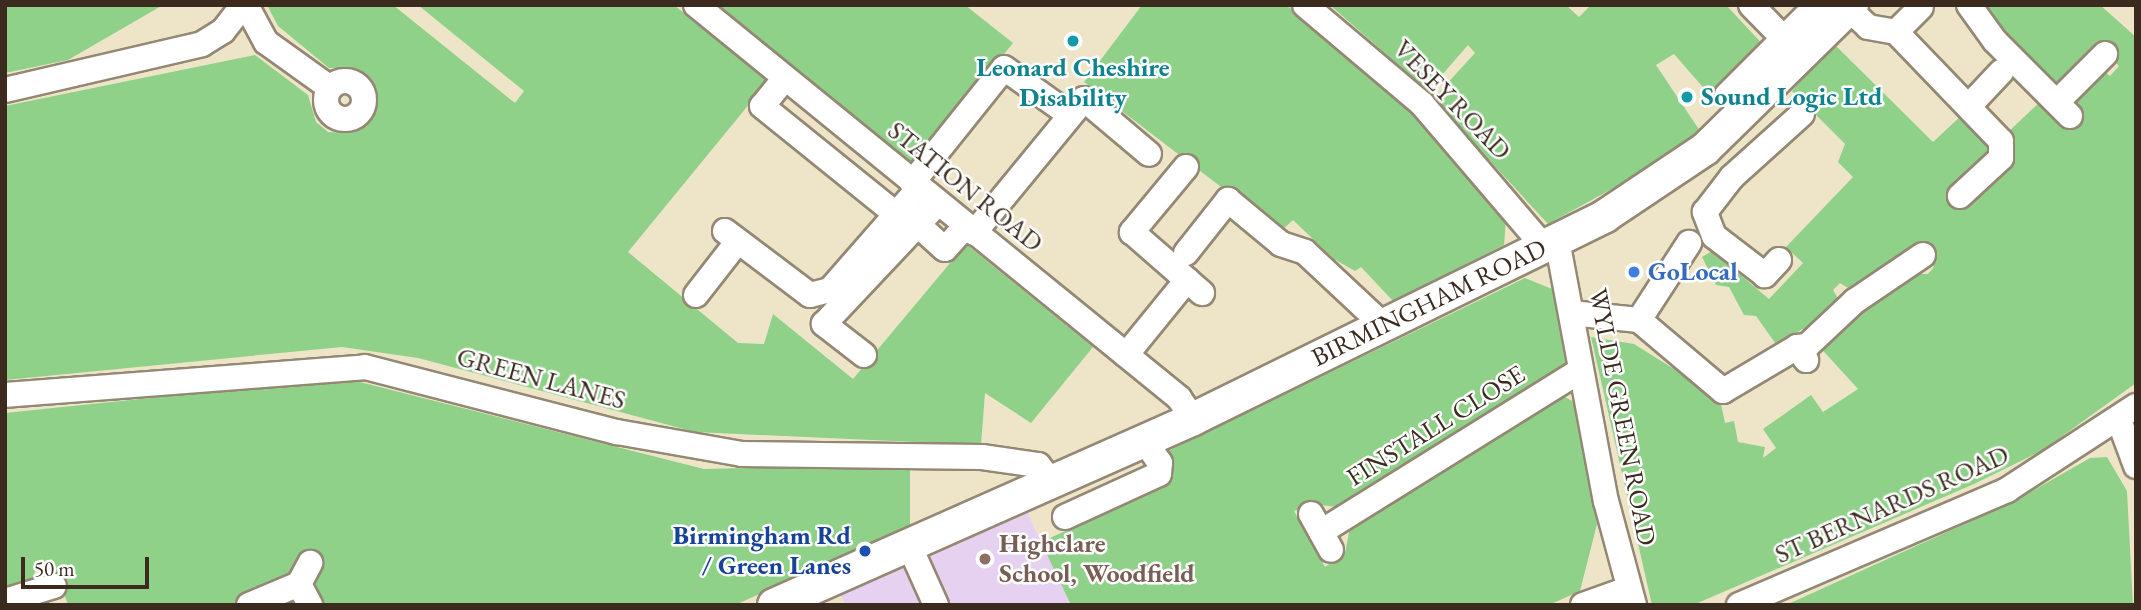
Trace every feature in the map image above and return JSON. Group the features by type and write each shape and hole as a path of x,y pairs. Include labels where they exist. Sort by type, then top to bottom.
{"main road":[{"name":"BIRMINGHAM ROAD","path":"774,605 1193,419 1550,244 1705,149 1793,48 1851,7"}],"street":[{"path":"202,44 223,32 244,5 266,42 330,88"},
{"name":"STATION ROAD","path":"696,5 1126,355 1193,419"},
{"name":"VESEY ROAD","path":"1306,5 1422,104 1550,244"},
{"path":"1751,5 1793,48"},
{"path":"1727,95 1793,48 1816,5"},
{"path":"1969,5 1995,41 2064,109 2105,54"},
{"path":"1851,7 1868,27 1896,32 1969,106 2003,151 1960,196"},
{"path":"1896,32 1921,7"},
{"path":"5,89 202,44 266,42"},
{"path":"864,355 824,324 907,219 915,185 1004,68 1060,108"},
{"path":"1969,106 2001,72"},
{"path":"785,78 762,106 945,249 970,229 1084,99 1149,153"},
{"path":"1779,260 1765,275 1709,230 1710,201 1732,177 1802,114"},
{"path":"1705,149 1732,177"},
{"path":"1126,355 1195,287 1132,232 1186,167"},
{"path":"1186,253 1228,200 1281,243 1305,252 1383,325"},
{"path":"696,295 732,235 810,295 830,290 907,219 938,203"},
{"path":"1639,320 1689,243"},
{"name":"WYLDE GREEN ROAD","path":"1550,244 1570,313 1631,597"},
{"path":"1570,313 1639,320 1723,391 1801,353 1855,300 1923,255"},
{"name":"GREEN LANES","path":"5,395 365,367 617,432 730,452 982,457 1038,464 1054,482"},
{"name":"FINSTALL CLOSE","path":"1321,532 1581,370"},
{"path":"2127,413 2136,466"},
{"name":"ST BERNARDS ROAD","path":"1739,605 2007,490 2127,413"},
{"path":"1065,517 1159,474 1160,463 1144,440"},
{"path":"909,545 936,605"},
{"path":"257,604 306,584"},
{"path":"5,601 53,585"},
{"path":"1583,605 1631,597"}],"shaded area":[{"name":"Highclare School, Woodfield","path":"1027,512 1071,605 846,605 840,594"}],"green space":[{"path":"5,5 163,5 68,60 5,73"},
{"path":"267,5 393,5 515,103 524,91 418,5 674,5 768,81 628,252 738,343 764,344 773,314 853,379 966,244 1093,347 1031,423 985,393 981,445 695,432 418,358 342,347 5,380 5,106 255,55 308,95 316,122 328,132 349,133 370,123 377,104 370,81 351,68 329,68 278,26"},
{"path":"718,5 965,5 1013,43 915,165"},
{"path":"1142,5 1286,5 1392,91 1506,220 1504,245 1393,301 1361,267 1355,271 1334,259 1293,220 1280,232 1084,82"},
{"path":"1330,5 1566,5 1579,17 1591,5 1726,5 1768,50 1715,101 1674,54 1656,65 1700,131 1659,163 1548,224 1433,99 1475,53 1468,45 1428,91"},
{"path":"1976,5 2100,5 2136,37 2136,383 2043,450 1974,484 1693,605 1652,605 1591,337 1634,344 1698,384 1721,404 1725,423 1734,421 1738,442 1765,447 1763,458 1776,448 1763,429 1811,395 1823,412 1858,389 1817,344 1848,314 1916,274 1928,274 1934,267 1930,261 1853,291 1840,283 1833,290 1839,300 1809,334 1802,329 1778,347 1756,316 1744,315 1729,287 1716,285 1702,257 1712,251 1769,299 1803,263 1786,247 1853,177 1838,162 1845,144 1792,91 1834,44 1933,142 1963,114 2006,134 2042,100 2072,128 2079,121 2067,110 2101,69 2110,76 2119,66 2112,58 2053,87"},
{"path":"1525,278 1552,289 1566,365 1337,507 1313,504 1294,511 1325,567 1345,553 1350,527 1565,397 1574,402 1597,524 1580,591 1549,605 1071,605 1041,542 1160,488 1166,452"},
{"path":"344,378 704,469 910,464 910,527 735,605 68,605 52,559 35,566 34,583 5,589 5,413"},
{"path":"2107,457 2127,491 2133,605 1786,605 2013,502 2090,458"}],"place":[{"name":"Leonard Cheshire Disability","path":"1073,41"},
{"name":"Sound Logic Ltd","path":"1687,97"},
{"name":"GoLocal","path":"1634,272"},
{"name":"Birmingham Rd / Green Lanes","path":"865,551"},
{"name":"Highclare School, Woodfield","path":"985,559"}]}
